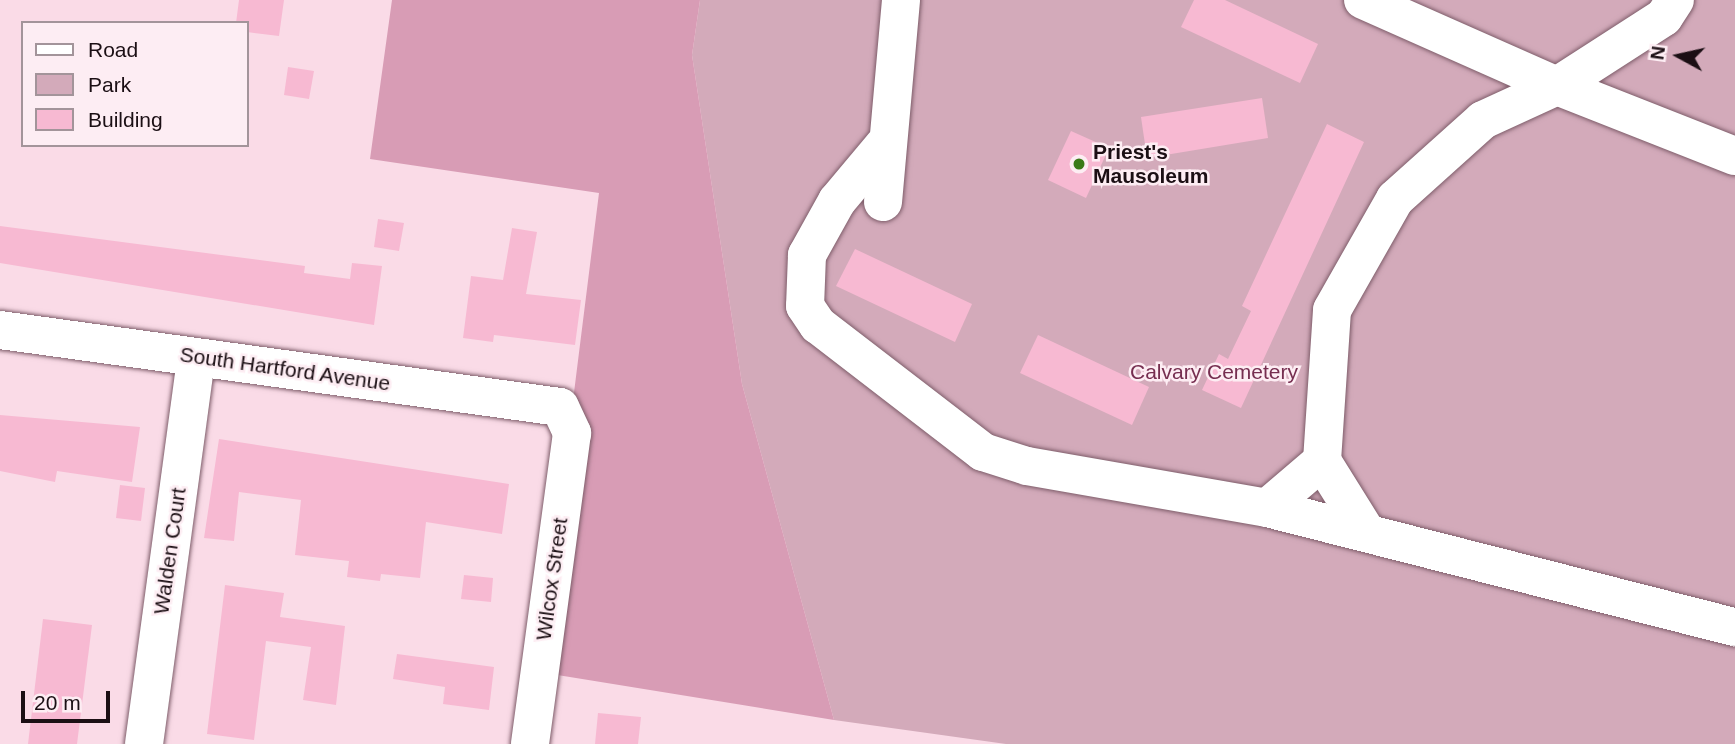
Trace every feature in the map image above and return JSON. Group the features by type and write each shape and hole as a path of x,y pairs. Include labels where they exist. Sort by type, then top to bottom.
{"street":[{"path":"883,202 884,145 901,0"},
{"path":"1363,0 1557,86 1735,156"},
{"path":"1367,533 1322,461 1332,310 1395,199 1483,120 1557,86 1664,17 1675,0"},
{"path":"884,145 837,201 807,255 805,306 818,325 984,452 1027,466 1267,508 1735,627"},
{"name":"South Hartford Avenue","path":"0,330 560,407 567,416"},
{"name":"Walden Court","path":"145,744 196,357"},
{"name":"Wilcox Street","path":"530,744 572,433 567,416"},
{"path":"1267,508 1322,461"}],"green space":[{"name":"Calvary Cemetery","path":"700,0 1735,0 1735,744 1006,744 834,720 742,384 692,55"}],"shaded area":[{"path":"392,0 700,0 692,55 742,384 834,720 539,672 599,193 370,159"}],"building":[{"path":"239,0 284,0 279,36 248,32 248,21 236,21"},
{"path":"1194,0 1225,0 1318,44 1300,83 1181,27"},
{"path":"288,67 314,71 309,99 284,95"},
{"path":"1262,98 1268,138 1147,158 1141,117"},
{"path":"1327,124 1364,142 1241,408 1202,390 1219,354 1228,359 1251,311 1242,306"},
{"name":"Priest's Mausoleum","path":"1071,131 1109,148 1086,198 1048,180"},
{"path":"378,219 404,223 399,251 374,247"},
{"path":"0,226 305,266 304,273 350,279 352,263 382,266 374,325 0,263"},
{"path":"512,228 537,232 526,294 581,300 575,345 494,335 493,342 463,338 471,276 503,280"},
{"path":"855,249 972,304 955,342 836,286"},
{"path":"1038,335 1149,387 1132,425 1020,373"},
{"path":"0,415 140,427 132,482 57,471 55,482 0,471"},
{"path":"219,439 509,484 502,534 426,522 420,578 381,574 380,581 347,577 349,561 295,555 301,500 239,492 234,541 204,538"},
{"path":"120,485 145,488 141,521 116,518"},
{"path":"464,575 493,578 491,602 461,599"},
{"path":"225,585 284,593 280,617 345,626 336,705 303,700 311,647 266,641 254,740 207,734"},
{"path":"43,619 92,625 77,744 28,744"},
{"path":"397,654 494,667 489,710 443,704 445,687 393,679"},
{"path":"598,713 641,717 638,744 595,744"}],"place":[{"name":"Priest's Mausoleum","path":"1079,164"}]}
